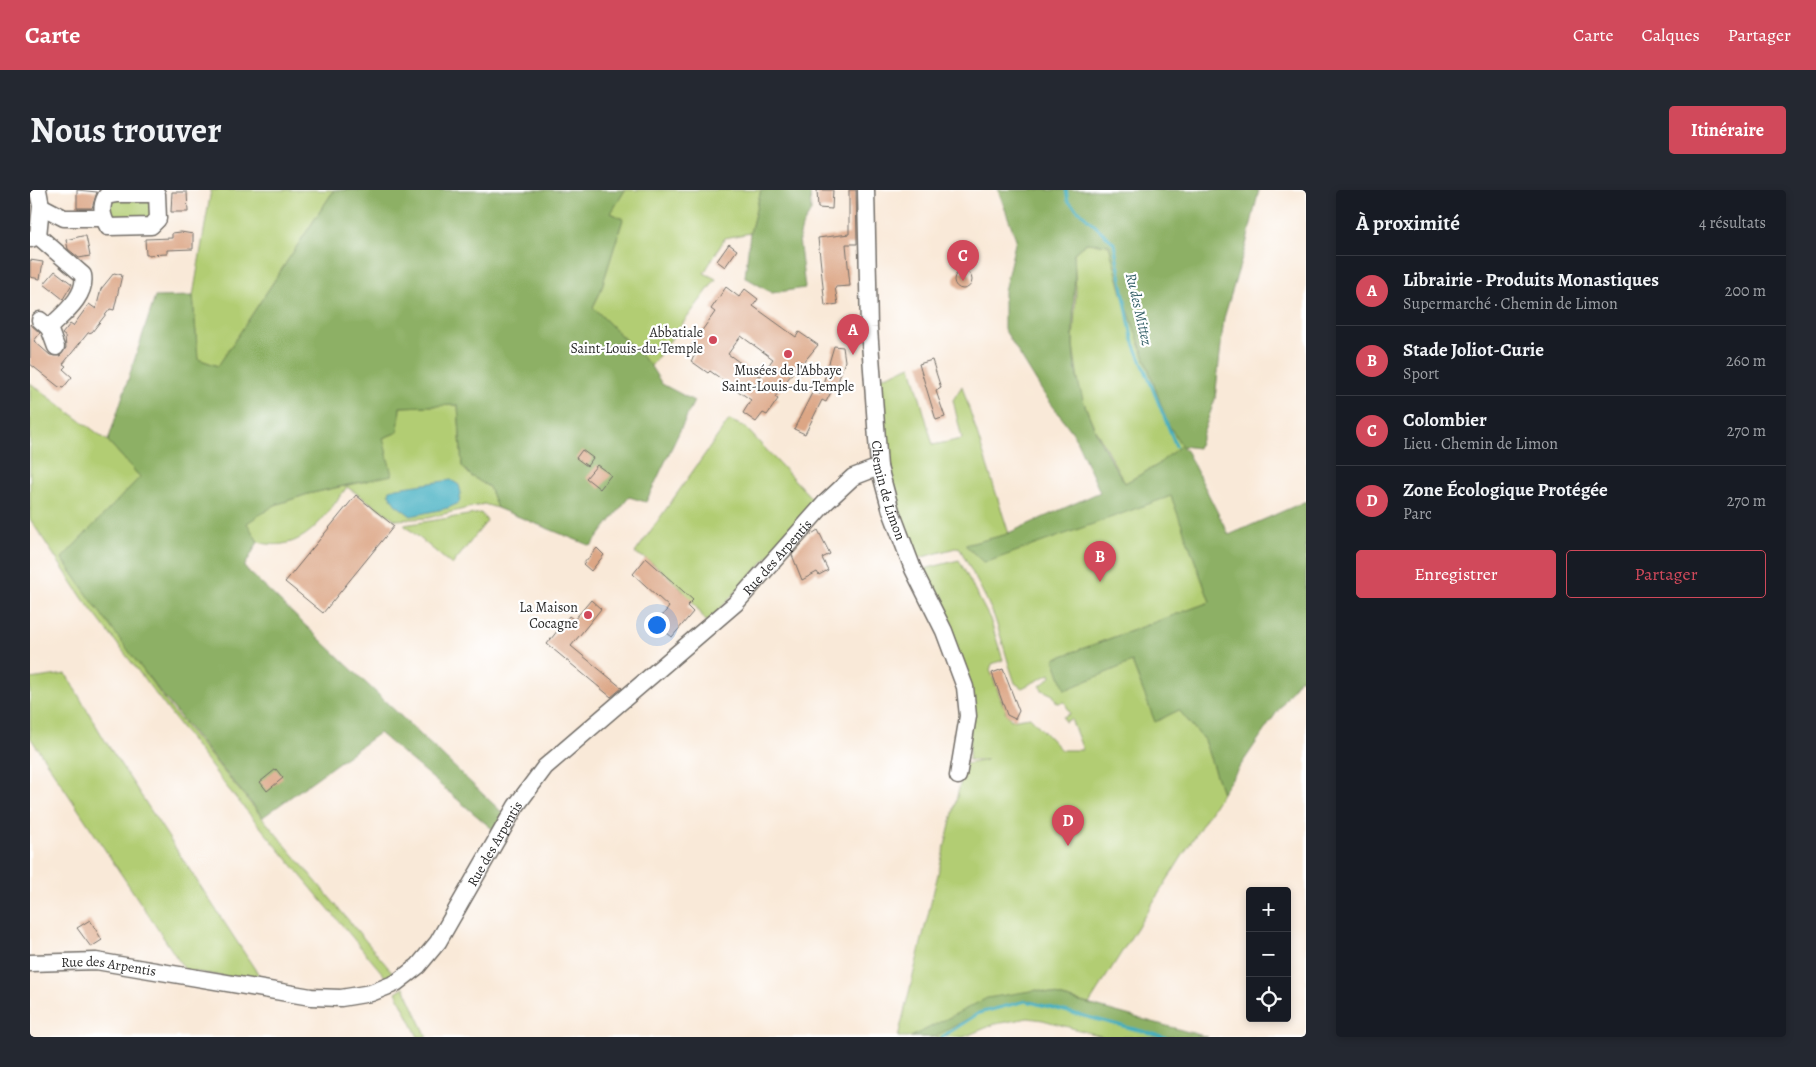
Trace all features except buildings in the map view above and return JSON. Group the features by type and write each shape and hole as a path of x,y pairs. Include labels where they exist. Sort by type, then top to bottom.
{"street":[{"name":"Chemin de Limon","path":"866,190 869,328 878,467 891,511 913,569 944,631 965,687 968,716 958,776"},
{"path":"157,192 158,219 151,226 108,227 103,218 102,204 106,196 157,192"},
{"path":"40,198 64,218 103,218"},
{"path":"40,198 35,238 83,275 84,283 80,295 45,324 56,347"},
{"name":"Rue des Arpentis","path":"30,963 96,960 312,997 341,998 370,993 396,983 418,966 438,942 516,806 545,767 736,603 825,503 853,476 878,467"}],"green space":[{"path":"211,190 334,190 218,366 198,359 193,296"},
{"path":"334,190 625,190 611,213 623,219 600,293 593,307 650,365 662,384 694,401 646,502 629,497 591,546 497,508 489,487 471,476 462,466 458,405 400,407 398,432 383,438 392,475 308,494 275,505 247,523 258,542 244,567 507,817 497,833 379,733 263,817 159,690 109,625 62,558 140,477 108,441 155,297 193,296 198,359 218,366"},
{"path":"625,190 761,190 750,233 725,238 704,273 716,279 651,366 593,307 600,293 623,219 611,213"},
{"path":"761,190 810,190 811,211 802,227 799,239 805,288 772,293 745,277 750,233"},
{"path":"998,190 1259,190 1246,245 1224,318 1215,399 1198,448 1182,446 1187,452 1229,535 1306,501 1306,683 1300,678 1222,793 1204,740 1179,710 1155,722 1132,662 1065,690 1054,659 1210,602 1171,496 990,561 983,562 965,545 1004,535 1100,492 1073,433 1044,394 1004,329 1004,291 1016,239","holes":["1086,243 1109,245 1122,293 1167,422 1181,445 1156,466 1125,483 1097,435 1083,400 1078,382 1073,345 1074,253"]},
{"path":"149,198 152,219 117,224 107,215 112,199"},
{"path":"1086,243 1109,245 1122,293 1167,422 1182,445 1156,466 1125,483 1094,427 1080,393 1073,345 1076,292 1074,253"},
{"path":"911,366 933,445 962,439 953,400 962,386 1009,534 966,545 983,562 1171,495 1210,602 1054,659 1132,662 1155,721 1179,710 1204,740 1222,793 1089,1004 1037,990 1202,1037 1104,1037 1043,1020 1028,1018 995,1024 964,1037 898,1037 965,764 987,760 969,760 971,716 925,586 924,569 959,560 990,619 1003,660 992,664 990,670 1003,705 1007,707 1005,711 1011,720 1030,717 1061,750 1083,750 1071,719 1065,722 1063,717 1070,714 1065,702 1057,703 1053,695 1042,690 1040,686 1051,677 1050,674 1022,688 1015,683 994,616 959,547 919,558 913,555 910,549 892,483 880,378"},
{"path":"30,383 108,441 140,477 62,559 172,710 397,978 388,980 226,786 83,599 30,519"},
{"path":"458,405 462,466 471,476 489,487 497,508 484,504 428,518 396,520 347,487 311,531 288,543 274,545 258,542 246,523 275,505 308,494 367,481 383,438 398,432 400,407"},
{"path":"729,420 745,427 817,504 707,623 676,583 656,566 635,553"},
{"path":"481,513 487,521 452,565 404,525"},
{"path":"66,674 104,739 264,983 185,970 30,737 30,679"},
{"path":"404,987 427,1037 418,1037 396,992"},
{"path":"1037,990 1208,1037 1164,1037 1084,1017 1027,1000 977,1014 934,1037 911,1037 987,998"}],"water":[{"path":"451,480 459,485 461,493 459,503 448,508 411,516 395,504 389,494 390,490 397,488"}],"waterway":[{"name":"Ru des Mittez","path":"1066,190 1068,201 1114,243 1132,338 1176,446"},
{"path":"942,1037 979,1013 1026,1001 1165,1037"}],"place":[{"name":"Colombier","path":"963,281"},
{"name":"Abbatiale Saint-Louis-du-Temple","path":"713,340"},
{"name":"Musées de l'Abbaye Saint-Louis-du-Temple","path":"788,354"},
{"name":"Librairie - Produits Monastiques","path":"853,355"},
{"name":"Stade Joliot-Curie","path":"1100,582"},
{"name":"La Maison Cocagne","path":"588,615"},
{"name":"Zone Écologique Protégée","path":"1068,846"}]}
